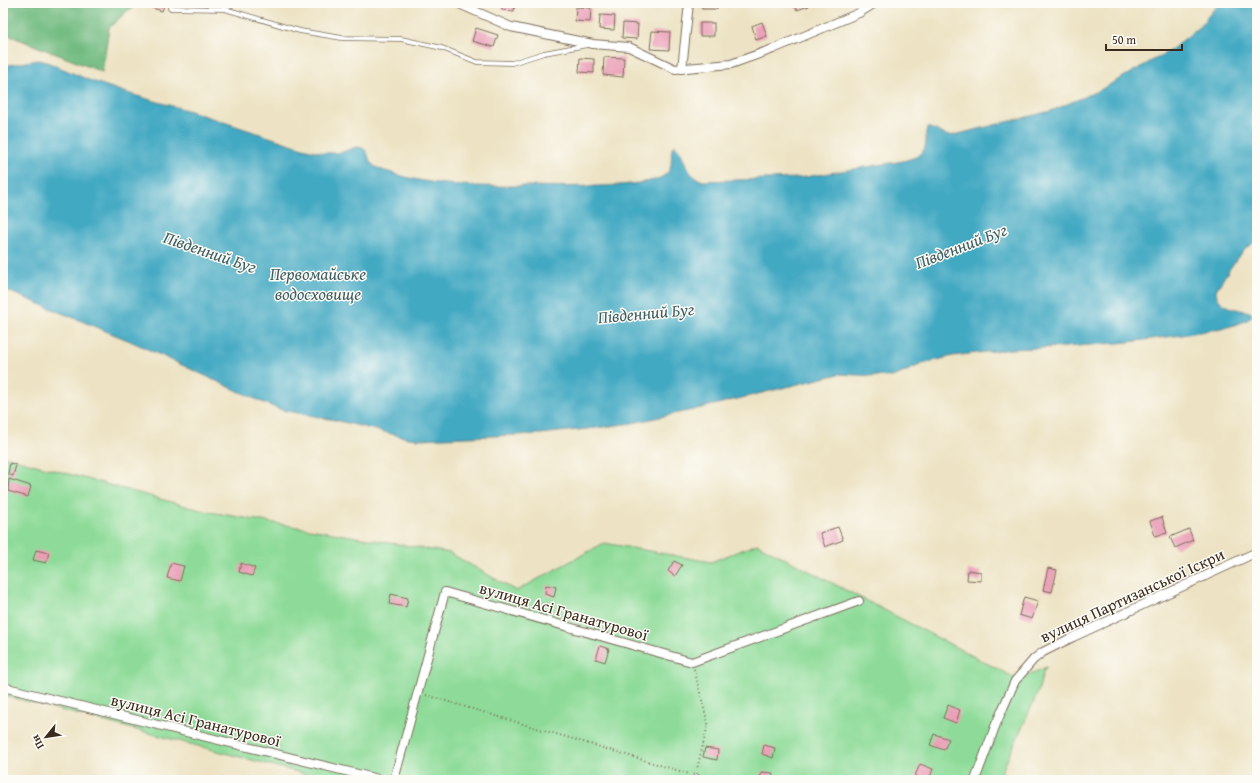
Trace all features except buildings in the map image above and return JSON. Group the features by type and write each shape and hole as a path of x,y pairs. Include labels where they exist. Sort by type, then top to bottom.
{"street":[{"path":"457,3 511,27 593,44 629,47 675,69 731,64 773,50 858,13 875,3"},
{"path":"682,69 689,3"},
{"name":"вулиця Партизанської Іскри","path":"975,780 996,724 1015,681 1034,659 1043,652 1073,637 1257,552"},
{"name":"вулиця Асі Гранатурової","path":"394,780 445,592 692,662"},
{"path":"692,662 859,601"},
{"name":"вулиця Асі Гранатурової","path":"3,686 382,780"}],"lane":[{"path":"170,8 225,9 300,32 342,38 401,39 442,48 477,62 512,64 544,53 593,44"},
{"path":"696,776 701,780"}],"path":[{"path":"418,692 696,776 708,724 692,662"}],"green space":[{"path":"3,3 141,3 127,11 109,28 102,72 3,33"},
{"path":"3,456 204,511 450,553 516,591 604,543 711,562 757,544 1017,679 1047,667 1044,669 1038,692 998,780 328,780 3,695"}],"water":[{"name":"Первомайське водосховище","path":"1219,3 1257,3 1257,241 1245,250 1229,270 1216,290 1219,300 1223,304 1250,312 1252,314 1246,321 1228,327 1129,342 1065,347 1011,349 953,356 922,364 892,377 839,374 693,410 632,423 596,428 541,434 420,439 408,438 335,420 282,410 130,341 3,289 3,66 38,60 47,62 89,80 127,93 190,111 303,148 332,153 359,147 365,149 373,165 385,171 434,183 475,186 595,186 638,183 655,180 665,175 670,168 672,148 674,145 681,153 691,173 703,181 799,178 903,161 916,157 922,152 926,145 926,132 928,127 950,136 1051,111 1100,90 1171,50 1200,26"}],"water label":[{"name":"Південний Буг","path":"961,246"},
{"name":"Південний Буг","path":"210,252"},
{"name":"Південний Буг","path":"646,313"}]}
